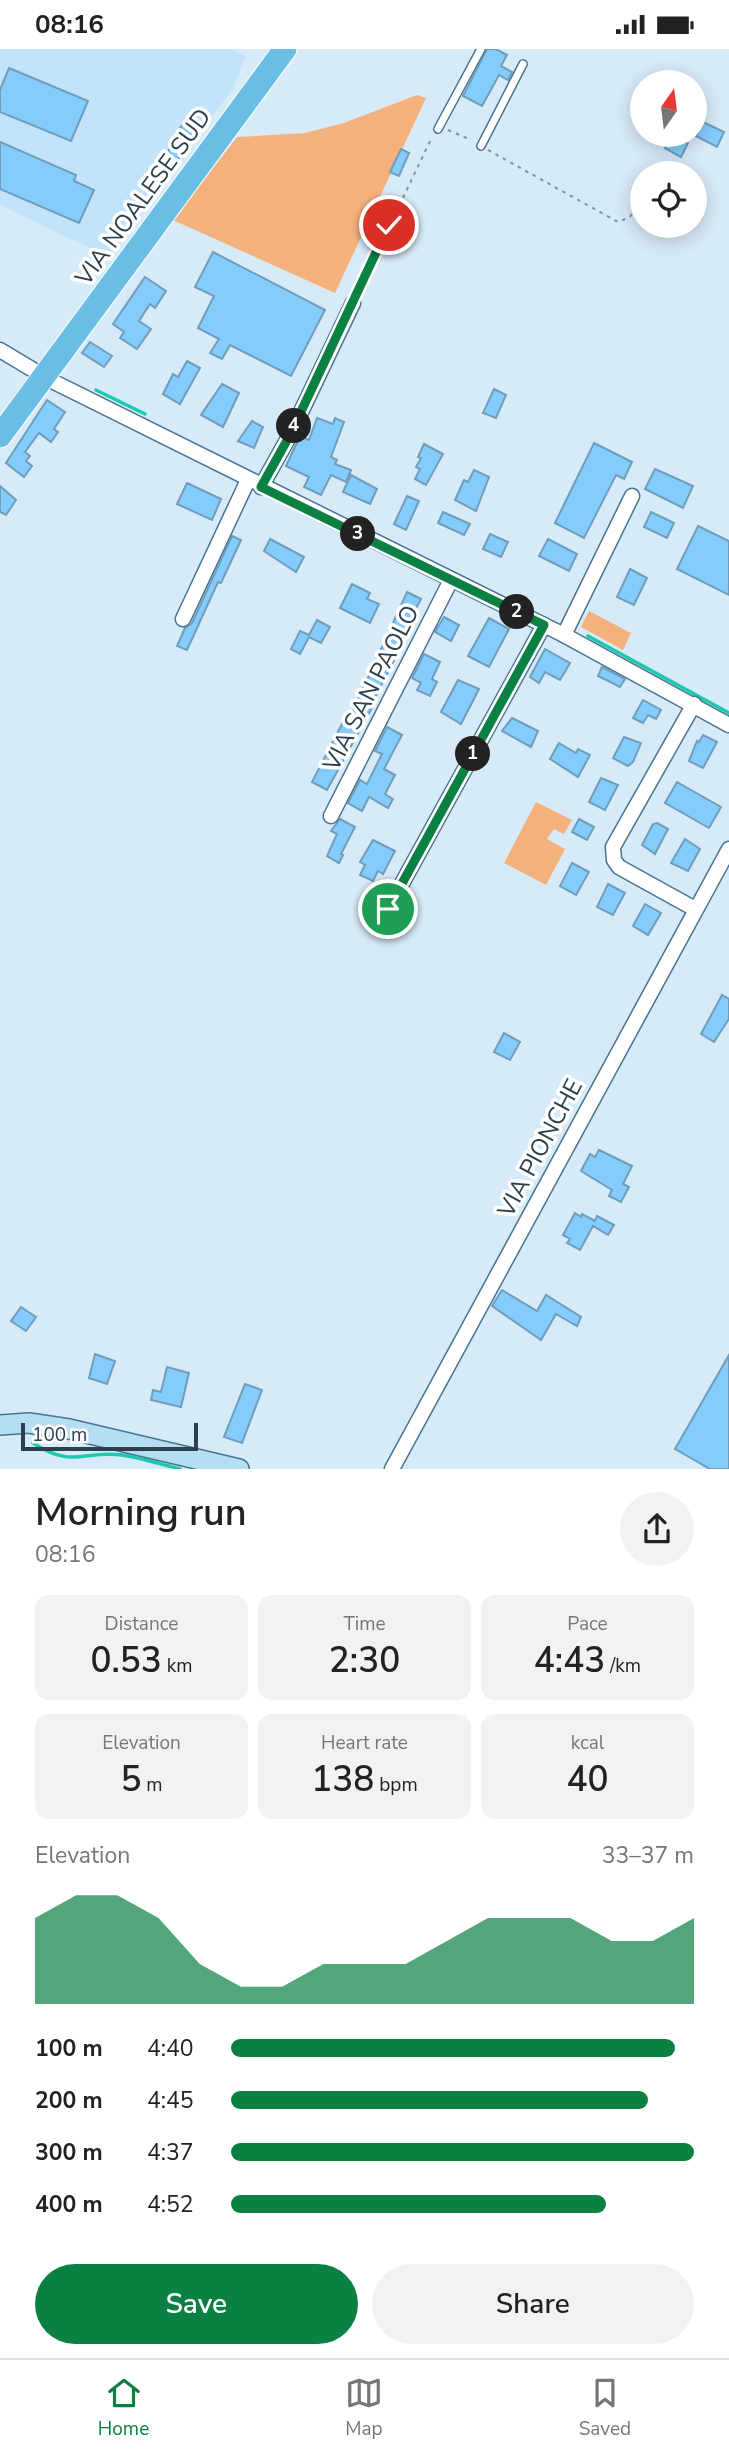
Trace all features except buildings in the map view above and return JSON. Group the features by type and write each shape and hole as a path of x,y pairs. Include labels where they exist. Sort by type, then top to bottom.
{"main road":[{"name":"VIA NOALESE SUD","path":"0,436 285,49"}],"street":[{"path":"183,619 255,483 290,435 353,303"},
{"path":"0,350 44,376 255,483 564,635 729,725"},
{"path":"564,635 632,496"},
{"name":"VIA SAN PAOLO","path":"331,816 451,580"},
{"path":"388,909 544,625"},
{"path":"694,704 613,847 613,854 619,867 695,909"},
{"name":"VIA PIONCHE","path":"392,1469 729,849"},
{"path":"0,1425 29,1423 69,1429 239,1469"}],"lane":[{"path":"438,129 481,49"},
{"path":"481,146 523,64"}],"path":[{"path":"353,303 426,146 438,129 453,130 618,222 630,217"}],"shaded area":[{"path":"0,49 231,49 245,56 234,87 109,257 0,205"},
{"path":"417,95 426,98 335,293 173,220 237,137 305,133 344,123"},
{"path":"589,611 631,633 623,650 581,627"},
{"path":"536,802 572,820 564,834 554,829 547,839 565,849 546,885 504,863"}],"waterway":[{"path":"96,390 145,414"},
{"path":"588,636 729,713"},
{"path":"33,1443 47,1451 68,1457 122,1455 180,1469"}],"route":[{"path":"388,909 544,625 261,487 290,435 389,225"}]}
